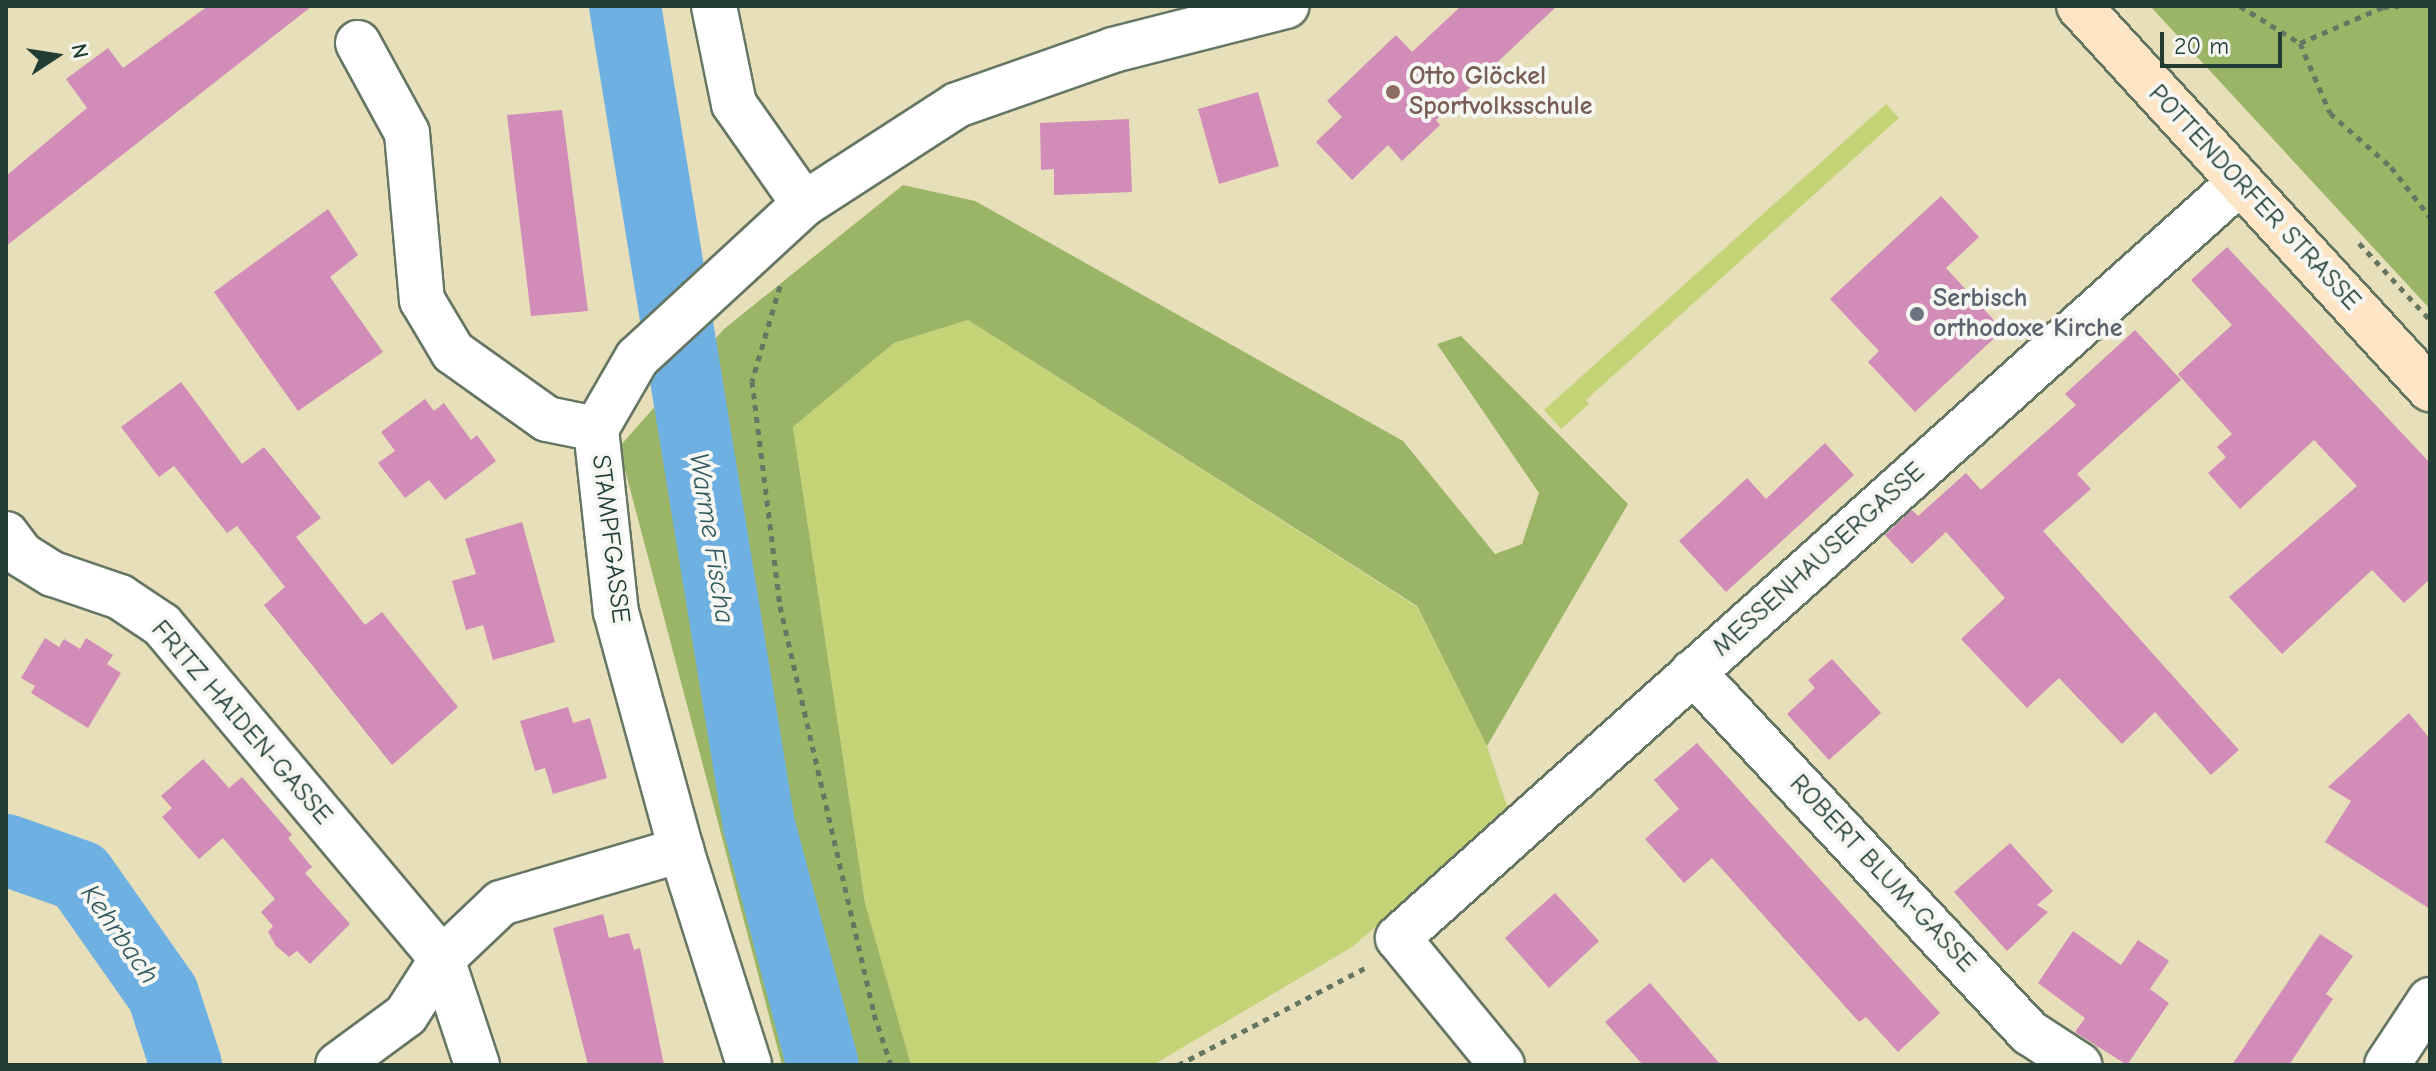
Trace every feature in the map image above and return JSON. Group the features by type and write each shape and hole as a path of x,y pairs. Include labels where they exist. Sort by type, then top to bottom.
{"main road":[{"name":"POTTENDORFER STRASSE","path":"2079,6 2430,389"}],"street":[{"path":"714,6 734,104 804,204"},
{"name":"STAMPFGASSE","path":"749,1065 681,850 616,612 596,429 637,358 741,258 804,204 957,105 1113,50 1286,6"},
{"path":"358,43 407,133 422,300 453,352 547,419 596,429"},
{"name":"MESSENHAUSERGASSE","path":"1398,938 2240,182"},
{"name":"FRITZ HAIDEN-GASSE","path":"6,534 22,555 53,574 120,597 162,625 442,959"},
{"name":"ROBERT BLUM-GASSE","path":"1693,672 2030,1033 2079,1065"},
{"path":"338,1065 406,1015 442,959 501,903 681,850"},
{"path":"1398,938 1502,1065"},
{"path":"442,959 477,1065"},
{"path":"2396,1062 2430,1000"}],"path":[{"path":"2240,6 2300,43 2330,113 2391,167 2430,217"},
{"path":"2300,43 2383,7 2399,6"},
{"path":"782,278 752,381 780,606 874,1014 891,1065"},
{"path":"1178,1065 1360,974 1398,938"}],"green space":[{"path":"2150,6 2430,6 2430,309"},
{"path":"1886,104 1899,118 1586,400 1589,404 1561,429 1544,410"},
{"path":"903,185 975,201 1403,441 1495,554 1522,544 1539,493 1437,344 1461,336 1628,504 1487,746 1417,606 968,320 894,343 793,427 865,903 911,1065 782,1065 619,447 724,329"},
{"path":"968,320 1417,607 1487,746 1509,812 1352,947 1153,1065 911,1065 865,903 793,427 894,343"}],"building":[{"path":"208,6 312,6 6,246 6,176 87,108 66,79 108,48 123,68"},
{"name":"Otto Glöckel Sportvolksschule","path":"1461,6 1557,6 1436,120 1440,125 1402,161 1388,145 1352,180 1316,142 1342,117 1327,101 1396,35 1412,52"},
{"path":"1258,92 1279,166 1219,184 1198,109"},
{"path":"562,110 588,311 531,316 507,115"},
{"path":"1129,119 1132,192 1054,195 1054,169 1041,170 1040,123"},
{"name":"Serbisch orthodoxe Kirche","path":"1941,196 1979,237 1946,268 2003,330 1915,412 1868,362 1879,351 1830,299"},
{"path":"328,209 358,255 330,277 383,352 298,411 214,292"},
{"path":"2227,247 2430,463 2430,579 2404,603 2372,570 2282,654 2229,597 2357,486 2314,440 2240,509 2208,473 2226,457 2217,447 2232,434 2178,374 2232,325 2191,280"},
{"path":"2135,330 2181,380 2077,474 2091,489 2043,531 2239,750 2211,775 2155,712 2122,744 2059,678 2027,708 1961,639 2005,598 1946,532 1912,564 1885,535 1912,510 1918,516 1966,473 1981,490 2076,405 2065,394"},
{"path":"181,382 242,464 264,447 321,518 296,537 365,625 382,612 458,707 392,765 264,605 285,587 237,526 227,533 174,466 159,477 121,427"},
{"path":"425,399 434,411 444,403 471,440 477,435 496,461 445,500 429,480 405,498 378,463 395,451 381,432"},
{"path":"1825,443 1854,475 1726,592 1679,541 1747,478 1766,499"},
{"path":"522,522 555,642 493,660 483,625 466,630 452,581 476,574 465,539"},
{"path":"45,638 59,647 64,639 80,649 86,638 113,655 107,664 121,673 88,728 31,693 35,686 21,678"},
{"path":"1832,659 1881,713 1829,760 1787,714 1815,688 1808,680"},
{"path":"568,707 573,723 590,718 607,778 553,794 545,768 535,771 520,721"},
{"path":"2409,713 2430,739 2430,909 2325,842 2351,801 2328,787"},
{"path":"1697,743 1940,1013 1898,1052 1866,1017 1859,1022 1712,858 1684,883 1645,839 1679,809 1654,780"},
{"path":"203,759 229,788 242,777 292,835 288,838 312,867 305,873 350,924 310,964 297,951 289,957 276,946 268,932 273,926 261,912 275,899 223,838 199,859 162,817 172,808 161,796"},
{"path":"2010,843 2053,891 2037,905 2048,912 2007,951 1954,892"},
{"path":"1555,893 1599,941 1549,988 1505,938"},
{"path":"603,914 609,938 629,933 634,950 640,948 664,1065 588,1065 553,928"},
{"path":"2073,931 2121,965 2138,940 2169,961 2150,989 2169,1003 2127,1065 2075,1032 2085,1018 2038,983"},
{"path":"2320,934 2353,956 2326,994 2333,999 2289,1065 2232,1065"},
{"path":"1650,983 1721,1065 1643,1065 1605,1022"}],"waterway":[{"name":"Warme Fischa","path":"625,6 759,825 823,1065"},
{"name":"Kehrbach","path":"6,850 80,876 163,994 186,1065"}],"place":[{"name":"Otto Glöckel Sportvolksschule","path":"1393,92"},
{"name":"Serbisch orthodoxe Kirche","path":"1917,314"}]}
